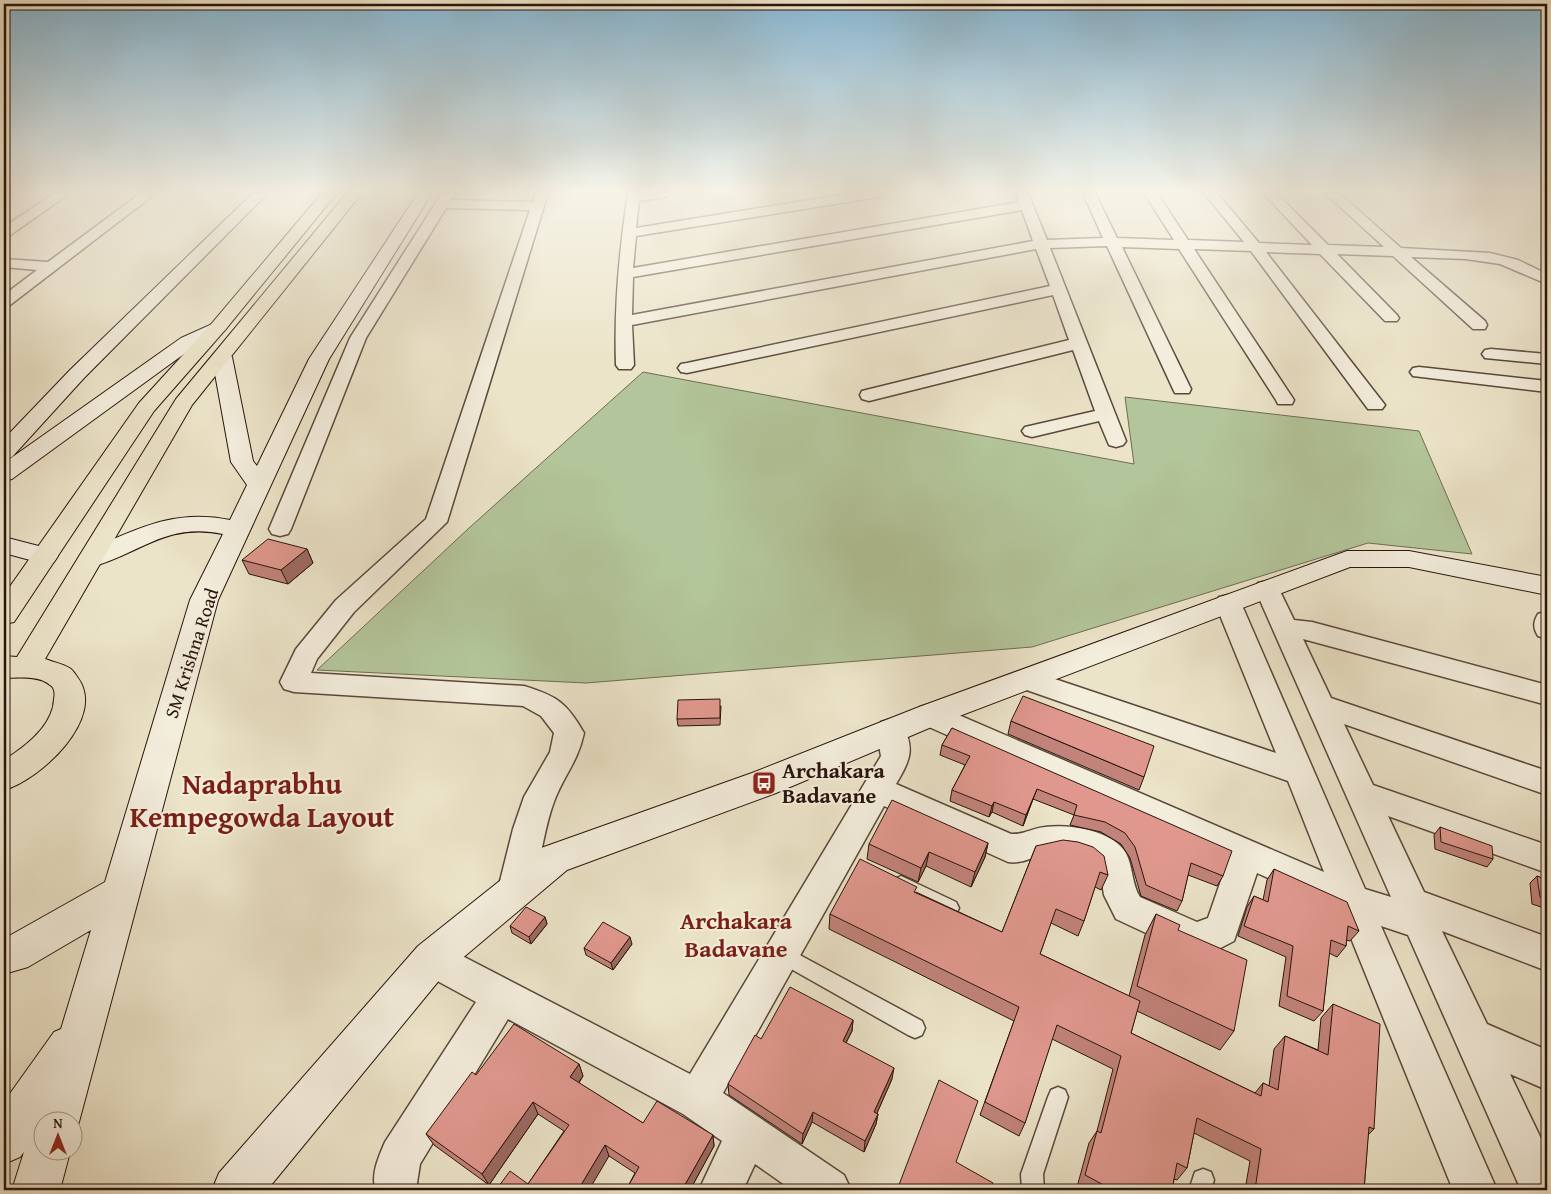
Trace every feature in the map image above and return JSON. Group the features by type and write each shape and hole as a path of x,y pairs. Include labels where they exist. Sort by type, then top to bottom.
{"highway":[{"path":"4,615 146,407 219,326 283,249"},
{"path":"4,778 42,750 63,725 72,702 68,683 53,671 16,666 91,559 183,404 310,249"}],"street":[{"path":"4,302 75,249"},
{"path":"4,452 77,374 204,249"},
{"name":"SM Krishna Road","path":"59,1112 119,894 204,600 319,359 401,249"},
{"path":"280,529 358,338 409,249"},
{"path":"517,881 540,797 565,753 569,733 560,717 546,703 524,696 294,682 305,656 344,606 436,522 523,249"},
{"path":"625,365 622,322 627,249"},
{"path":"624,274 759,249"},
{"path":"622,322 1016,249"},
{"path":"1043,249 1116,442"},
{"path":"1114,249 1182,389"},
{"path":"1184,249 1285,400"},
{"path":"1256,249 1375,405"},
{"path":"1296,249 1452,254 1506,260 1530,269 1547,280"},
{"path":"1395,249 1479,325"},
{"path":"1326,250 1391,318"},
{"path":"4,263 51,267"},
{"path":"687,368 1057,289"},
{"path":"4,474 188,342 219,326"},
{"path":"869,395 1078,343"},
{"path":"1491,354 1547,358"},
{"path":"222,357 242,462 259,485"},
{"path":"1419,372 1547,387"},
{"path":"1032,431 1105,414"},
{"path":"91,559 161,528 208,523 238,529"},
{"path":"4,545 44,556"},
{"path":"236,1190 432,958 554,858 764,784 891,730 1346,559 1409,559 1547,586"},
{"path":"1267,588 1415,913 1543,1186"},
{"path":"1228,603 1475,1190"},
{"path":"1547,620 1547,630"},
{"path":"1285,628 1312,631 1547,695"},
{"path":"1028,680 1299,773"},
{"path":"1320,705 1547,783"},
{"path":"930,715 1247,852 1353,900 1415,913 1547,954"},
{"path":"697,1100 781,954 848,858 877,789 896,756 891,730"},
{"path":"877,789 1008,848 1020,850 1034,843 1054,839 1083,843 1111,859 1115,866 1121,900 1128,908 1195,939 1205,939 1222,929 1247,852"},
{"path":"1361,794 1547,859"},
{"path":"4,955 14,954 119,894"},
{"path":"432,958 697,1100 829,1190"},
{"path":"398,1190 394,1182 400,1157 502,995"},
{"path":"4,1140 83,1027"},
{"path":"1473,1038 1547,1070"},
{"path":"720,1190 746,1134"},
{"path":"36,1190 44,1162"}],"lane":[{"path":"882,875 950,908"},
{"path":"781,954 916,1028"},
{"path":"1033,1190 1032,1174 1058,1097"}],"green space":[{"path":"643,372 1134,464 1125,397 1419,431 1472,554 1368,543 1032,647 586,683 317,670 469,528"}],"building":[{"path":"268,539 307,549 281,570 242,560"},
{"path":"1023,696 1154,746 1144,777 1011,721"},
{"path":"720,699 720,718 677,719 678,700"},
{"path":"952,728 1232,851 1223,876 1191,863 1182,901 1146,885 1135,847 1125,833 1105,822 1074,815 1077,805 1037,789 1026,815 994,802 992,806 952,790 970,756 942,745"},
{"path":"892,800 988,843 975,872 929,852 921,868 869,844"},
{"path":"1440,827 1492,846 1493,859 1441,842"},
{"path":"1063,840 1093,847 1104,856 1108,875 1100,872 1084,921 1056,909 1040,954 1140,1001 1131,1033 1261,1096 1263,1083 1278,1090 1285,1036 1328,1055 1333,1004 1380,1024 1374,1129 1369,1127 1364,1190 1255,1190 1261,1149 1197,1118 1187,1168 1177,1163 1172,1190 1113,1190 1085,1175 1097,1131 1101,1133 1121,1056 1057,1025 1025,1123 985,1102 1019,1007 830,914 860,859 917,887 914,892 1002,932 1036,846"},
{"path":"1274,869 1347,902 1359,931 1348,926 1346,946 1331,940 1323,1011 1287,996 1293,946 1244,926 1254,896 1268,902"},
{"path":"1537,876 1547,880 1547,900 1540,897"},
{"path":"526,907 545,917 529,937 510,926"},
{"path":"1156,914 1180,925 1178,930 1247,960 1234,1031 1137,986"},
{"path":"603,922 630,937 611,963 584,948"},
{"path":"790,987 853,1020 843,1041 894,1068 874,1112 878,1114 865,1141 813,1112 803,1134 728,1084 755,1035 761,1039"},
{"path":"514,1024 579,1064 570,1077 643,1123 657,1101 713,1135 682,1190 626,1190 639,1167 605,1145 578,1190 496,1190 510,1171 528,1184 569,1125 533,1102 482,1174 426,1134 472,1072 476,1075"},
{"path":"939,1080 978,1101 956,1162 993,1183 991,1190 897,1190"}],"place":[{"name":"Archakara Badavane","path":"764,783"}],"district":[{"name":"Nadaprabhu Kempegowda Layout","path":"262,801"},
{"name":"Archakara Badavane","path":"736,935"}]}
